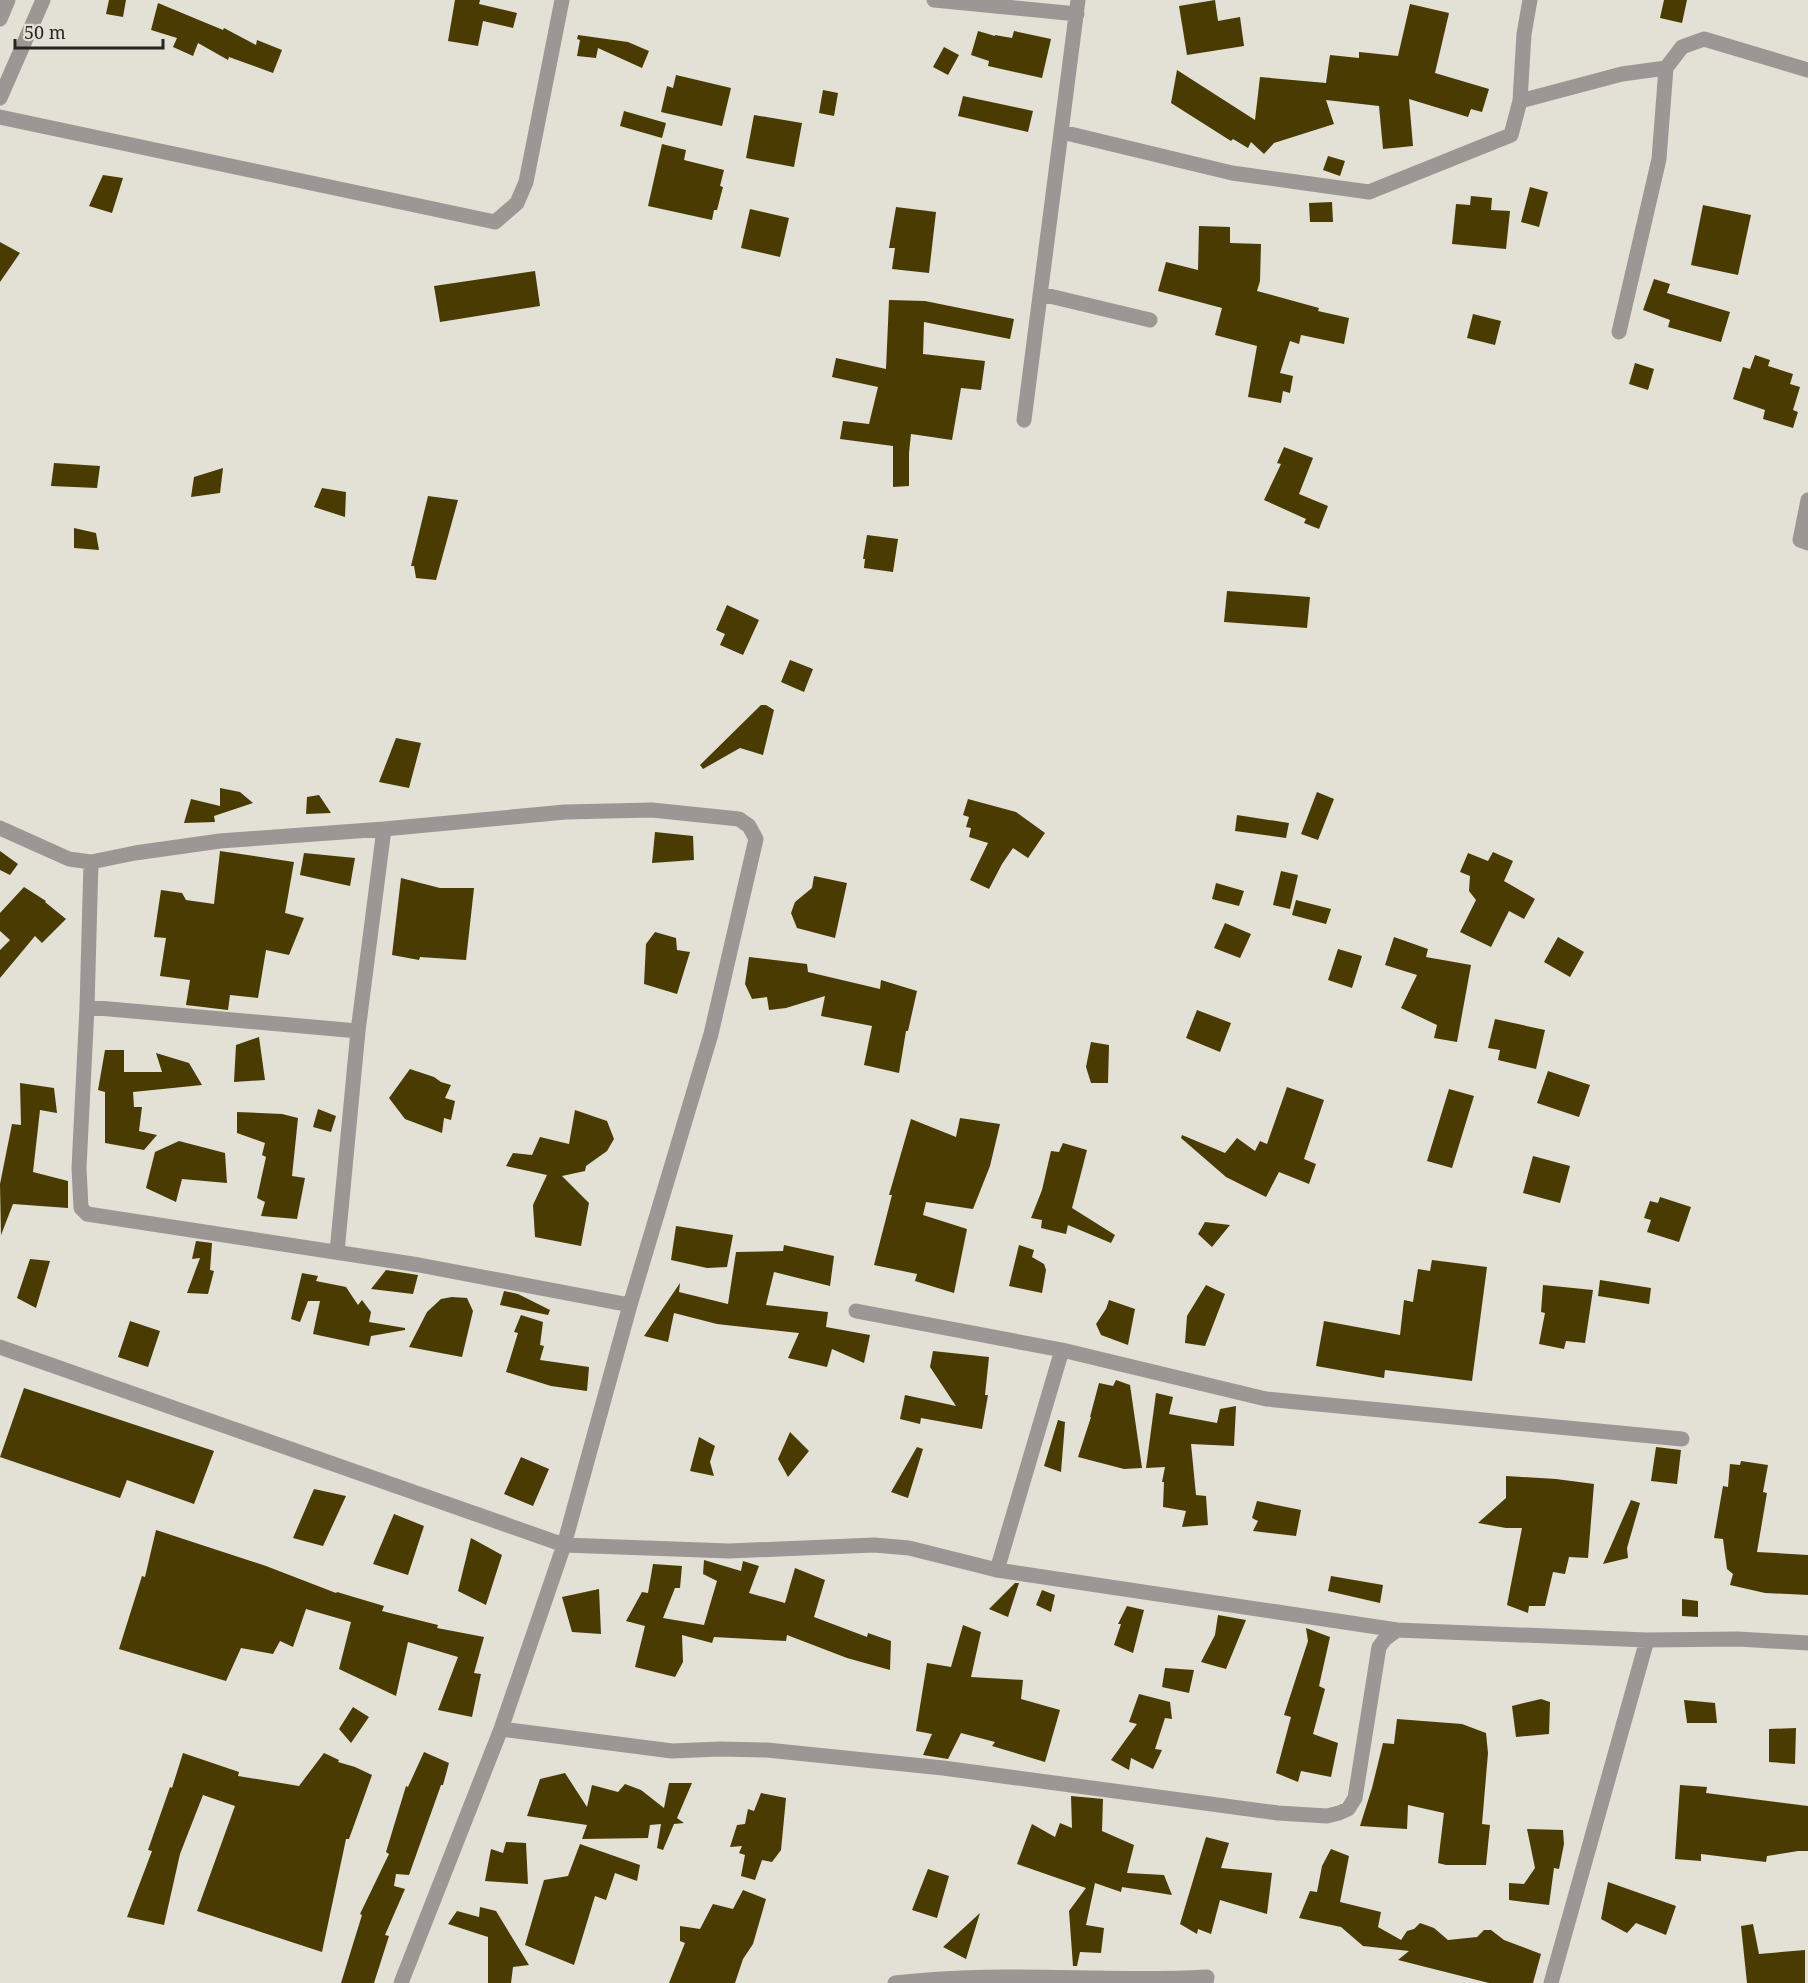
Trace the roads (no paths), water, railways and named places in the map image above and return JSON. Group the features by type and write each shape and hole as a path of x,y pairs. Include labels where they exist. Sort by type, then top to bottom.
{"street":[{"path":"0,18 8,0"},
{"path":"0,98 42,0"},
{"path":"0,117 495,222 517,203 526,182 562,0"},
{"path":"934,0 1078,7 1024,420"},
{"path":"1062,132 1232,173 1369,192 1511,135 1520,101 1524,34 1530,0"},
{"path":"1620,332 1659,159 1666,68 1682,47 1704,39 1808,70"},
{"path":"1520,101 1622,74 1666,68"},
{"path":"1041,294 1150,320"},
{"path":"1808,500 1800,540 1808,543"},
{"path":"0,828 69,859 91,862 135,853 220,841 565,812 652,810 739,819 754,832 756,839 711,1034 630,1305 564,1545 501,1729 401,1983"},
{"path":"337,1252 358,1031 384,829"},
{"path":"91,862 79,1168 81,1208 87,1215 419,1265 630,1305"},
{"path":"87,1007 358,1031"},
{"path":"856,1311 1062,1350 1266,1399 1682,1439"},
{"path":"0,1347 564,1545 729,1551 874,1545 909,1548 997,1570 1397,1630 1647,1640 1738,1639 1808,1643"},
{"path":"997,1570 1062,1350"},
{"path":"501,1729 672,1751 767,1750 908,1764 1101,1788 1213,1805 1327,1816 1348,1809 1355,1798 1379,1647 1397,1630"},
{"path":"1551,1983 1647,1640"},
{"path":"895,1983 928,1979 997,1977 1169,1980 1207,1977 1206,1983"}]}
